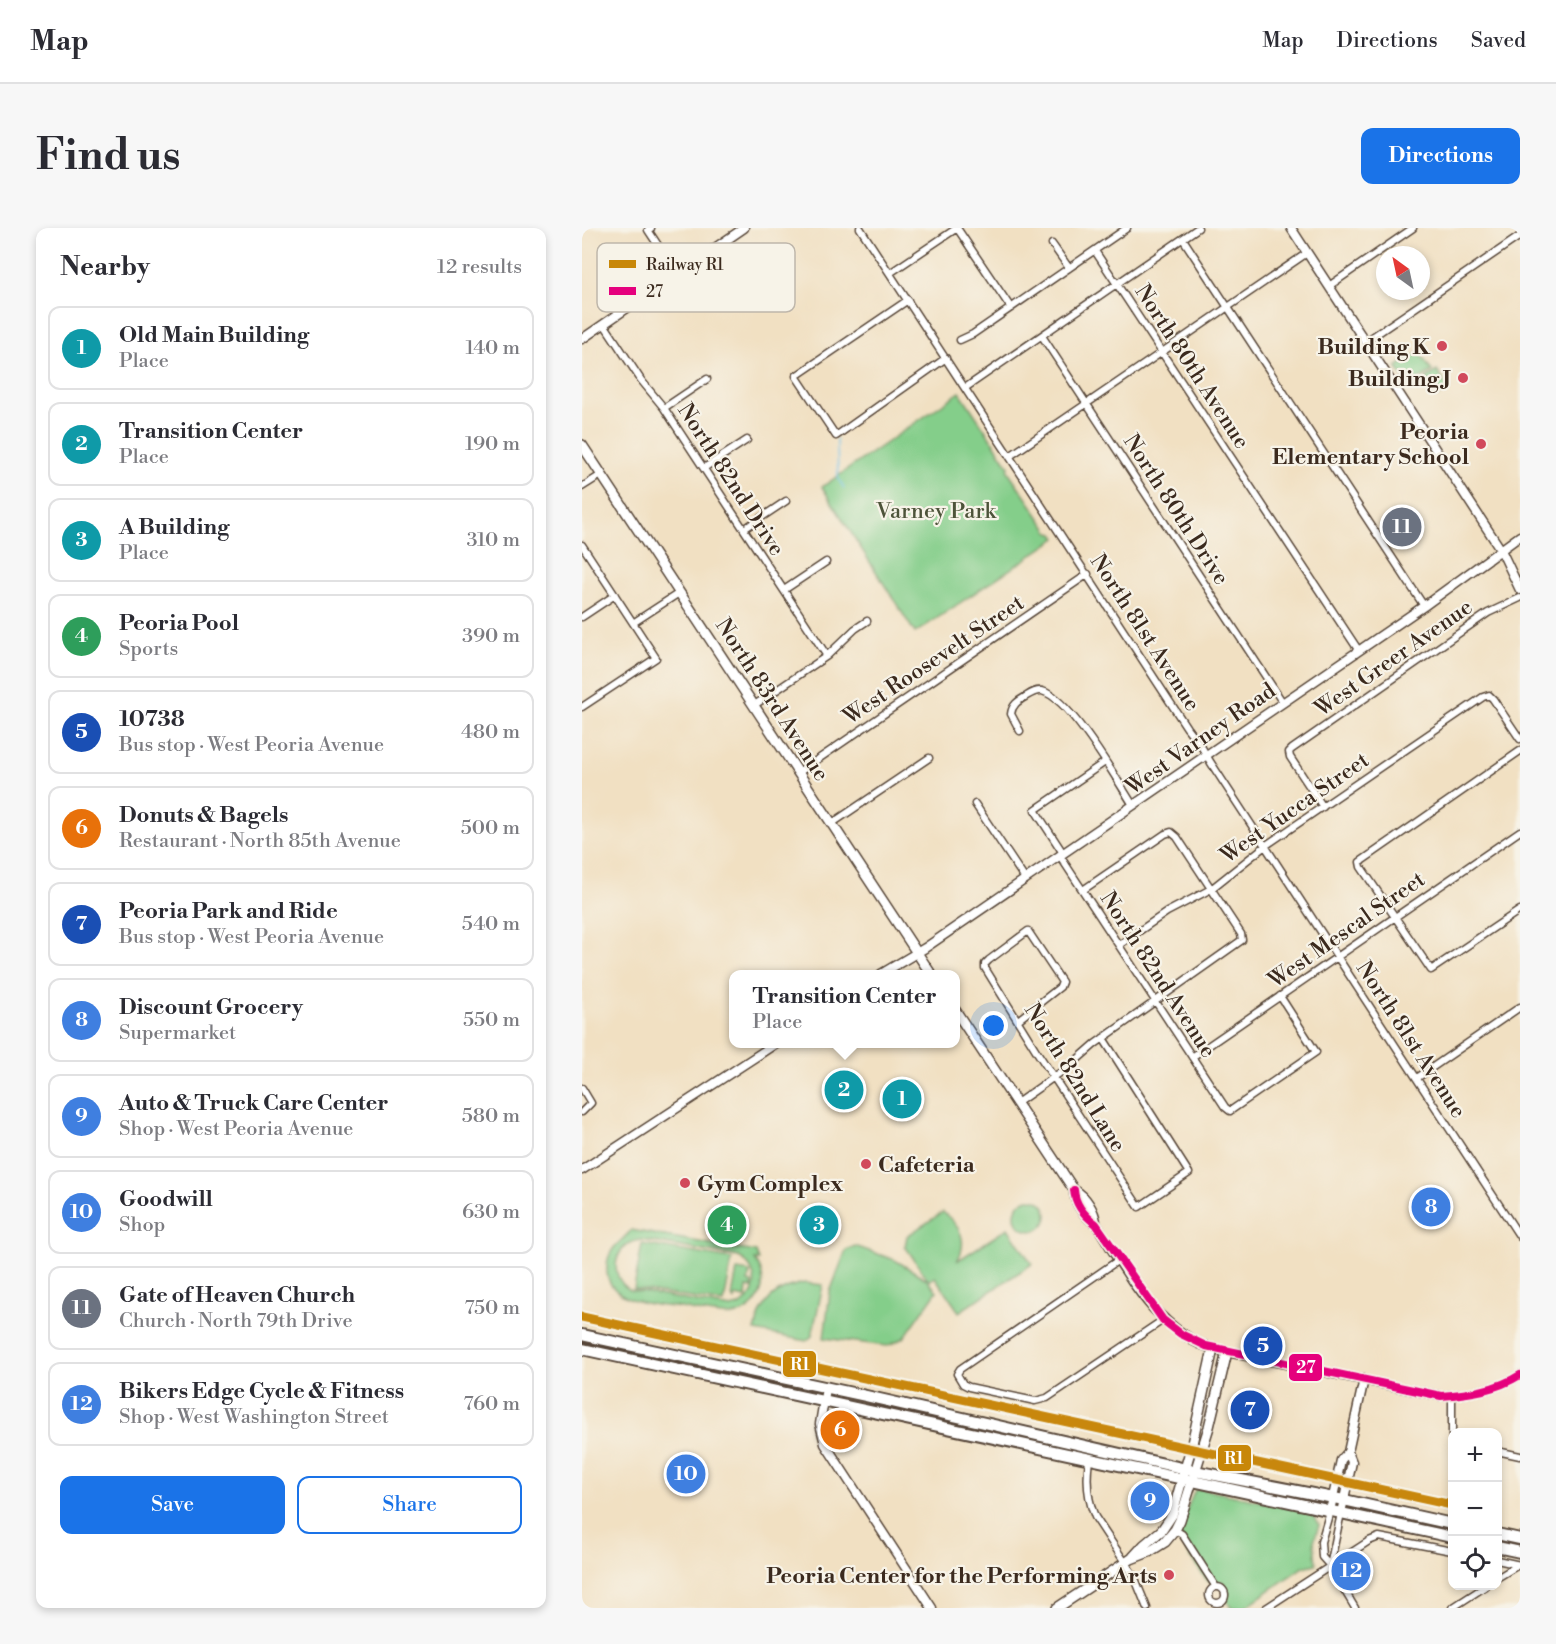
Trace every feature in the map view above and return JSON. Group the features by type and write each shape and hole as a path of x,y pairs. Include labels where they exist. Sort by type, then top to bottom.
{"highway":[{"path":"582,1335 1014,1429 1336,1512 1448,1537"},
{"path":"582,1349 1089,1460 1338,1499 1448,1523"},
{"path":"700,1374 705,1362"},
{"path":"1012,1443 1014,1429"},
{"path":"1502,1535 1520,1539"},
{"path":"1502,1548 1520,1552"}],"main road":[{"name":"North 83rd Avenue","path":"582,445 928,970"},
{"path":"960,1018 1074,1190 1074,1198 1081,1209 1096,1224 1163,1320 1181,1334 1220,1350"},
{"path":"1128,1561 1167,1524 1189,1475 1209,1427 1220,1350"},
{"path":"1056,1608 1128,1561 1165,1542 1175,1530 1180,1520 1194,1438 1220,1350"}],"street":[{"path":"722,243 744,228"},
{"name":"North 81st Avenue","path":"861,228 1187,728 1202,746 1206,756 1520,1237"},
{"path":"890,273 957,228 1011,308"},
{"path":"960,340 973,334 1127,228"},
{"path":"965,388 1198,228"},
{"path":"1291,228 1502,550 1520,590"},
{"path":"1329,286 1413,228"},
{"path":"650,229 658,243"},
{"path":"1365,342 1520,236"},
{"path":"1183,239 1424,606"},
{"path":"1052,244 1069,268"},
{"name":"North 80th Avenue","path":"1095,251 1359,651"},
{"path":"1010,456 1307,253"},
{"path":"908,300 796,376 836,436 946,358"},
{"path":"582,339 622,312"},
{"name":"North 82nd Drive","path":"604,324 641,380 664,408 827,656"},
{"name":"North 80th Drive","path":"1042,336 1283,702"},
{"path":"664,408 707,380"},
{"path":"704,468 747,440"},
{"path":"582,487 601,475"},
{"path":"744,529 786,501"},
{"name":"West Varney Road","path":"890,970 917,954 1359,651 1520,536"},
{"path":"582,545 656,658 582,707"},
{"path":"784,590 826,562"},
{"name":"West Roosevelt Street","path":"798,773 1088,574"},
{"path":"633,623 679,593"},
{"path":"582,617 615,595"},
{"name":"West Greer Avenue","path":"1323,807 1289,752 1488,613 1520,598"},
{"path":"753,706 827,656 855,629 867,621"},
{"path":"1020,731 1013,719 1012,709 1018,701 1033,692 1041,691 1053,698 1079,724 1133,805"},
{"name":"West Yucca Street","path":"1119,945 1167,912 1211,889 1265,846 1483,697 1489,695 1494,699 1520,739"},
{"path":"1520,751 1360,862 1361,867 1431,970 1520,910"},
{"path":"831,824 929,758"},
{"name":"North 82nd Avenue","path":"1106,762 1035,810 1083,890 1225,1107 1230,1111 1316,1052 1280,996"},
{"path":"975,804 1024,879"},
{"name":"West Mescal Street","path":"1192,1057 1520,831"},
{"path":"1017,1103 1242,940 1241,934 1177,837 1171,832 1083,890"},
{"name":"North 82nd Lane","path":"1018,1020 1060,987 1062,982 1028,931 985,964 1018,1020 1054,1078 1139,1207 1190,1173 1104,1038"},
{"path":"1417,1078 1520,1007"},
{"path":"583,1168 769,1048"},
{"path":"582,1088 591,1103 582,1112"},
{"path":"1119,1259 960,1369 957,1374 963,1384 1035,1401 1047,1398 1163,1320"},
{"path":"1220,1350 1441,1396 1483,1390 1520,1375"},
{"path":"1330,1566 1338,1499 1352,1462 1348,1452 1364,1379"},
{"path":"826,1388 820,1429 827,1450 932,1608"},
{"path":"1452,1395 1452,1428"},
{"path":"1502,1452 1520,1455"},
{"path":"1089,1460 1087,1490 1091,1507 1095,1517 1128,1561 1147,1608"},
{"path":"1336,1512 1321,1548 1322,1557 1330,1566 1355,1608"},
{"path":"1175,1530 1182,1534 1216,1587 1225,1592 1222,1601"},
{"path":"1266,1608 1369,1541 1379,1537 1448,1550"},
{"path":"1502,1561 1519,1564"},
{"path":"1502,1575 1519,1564"},
{"path":"1216,1587 1211,1590 1210,1597 1215,1602 1222,1601"},
{"path":"1452,1608 1480,1590"},
{"path":"1222,1601 1227,1608"}],"green space":[{"path":"1419,352 1432,371 1409,386 1396,367"},
{"path":"1437,371 1449,389 1438,396 1426,378"},
{"name":"Varney Park","path":"960,392 1009,466 1008,471 1050,533 1057,538 915,633 822,487"},
{"path":"1031,1199 1043,1203 1047,1215 1043,1227 1031,1231 1019,1227 1015,1215 1019,1203"},
{"path":"943,1212 961,1234 961,1254 957,1261 1008,1228 1032,1264 959,1312 935,1277 928,1281 937,1291 904,1338 887,1346 824,1338 830,1292 846,1250 855,1246 895,1260 928,1280 905,1246 907,1236"},
{"path":"631,1230 756,1252 759,1260 755,1260 762,1277 760,1295 749,1309 731,1316 656,1305 619,1293 611,1285 607,1274 608,1259 615,1247","holes":["641,1240 739,1257 752,1270 754,1286 747,1300 731,1308 630,1290 618,1277 616,1269 620,1253 625,1247"]},
{"path":"642,1244 732,1259 724,1303 634,1289"},
{"path":"737,1270 750,1272 748,1282 752,1283 752,1288 747,1287 746,1298 735,1296 734,1300 732,1296"},
{"path":"805,1283 823,1285 812,1336 806,1341 755,1331 761,1312 771,1298 785,1288"},
{"path":"1201,1489 1312,1512 1319,1525 1314,1541 1316,1564 1303,1567 1244,1608 1231,1608 1223,1582 1207,1581 1188,1553 1180,1535 1183,1519 1195,1490"}],"water":[{"path":"731,1211 739,1224 736,1227 741,1235 732,1240 727,1233 724,1235 715,1222"}],"waterway":[{"path":"837,440 838,478 844,488"}],"rail line":[{"name":"R1","path":"582,1317 1448,1504"}],"transit line":[{"name":"27","path":"1074,1190 1081,1209 1096,1224 1163,1320 1181,1334 1206,1346 1441,1396 1482,1390 1520,1375"}],"place":[{"name":"Building K","path":"1442,346"},
{"name":"Building J","path":"1463,378"},
{"name":"Peoria Elementary School","path":"1481,444"},
{"name":"Gate of Heaven Church","path":"1402,527"},
{"name":"Transition Center","path":"844,1090"},
{"name":"Old Main Building","path":"902,1099"},
{"name":"Cafeteria","path":"866,1164"},
{"name":"Gym Complex","path":"685,1183"},
{"name":"Discount Grocery","path":"1431,1207"},
{"name":"Peoria Pool","path":"727,1225"},
{"name":"A Building","path":"819,1225"},
{"name":"10738","path":"1263,1346"},
{"name":"Peoria Park and Ride","path":"1250,1410"},
{"name":"Donuts & Bagels","path":"840,1430"},
{"name":"Goodwill","path":"686,1474"},
{"name":"Auto & Truck Care Center","path":"1150,1501"},
{"name":"Bikers Edge Cycle & Fitness","path":"1351,1571"},
{"name":"Peoria Center for the Performing Arts","path":"1169,1575"}]}
